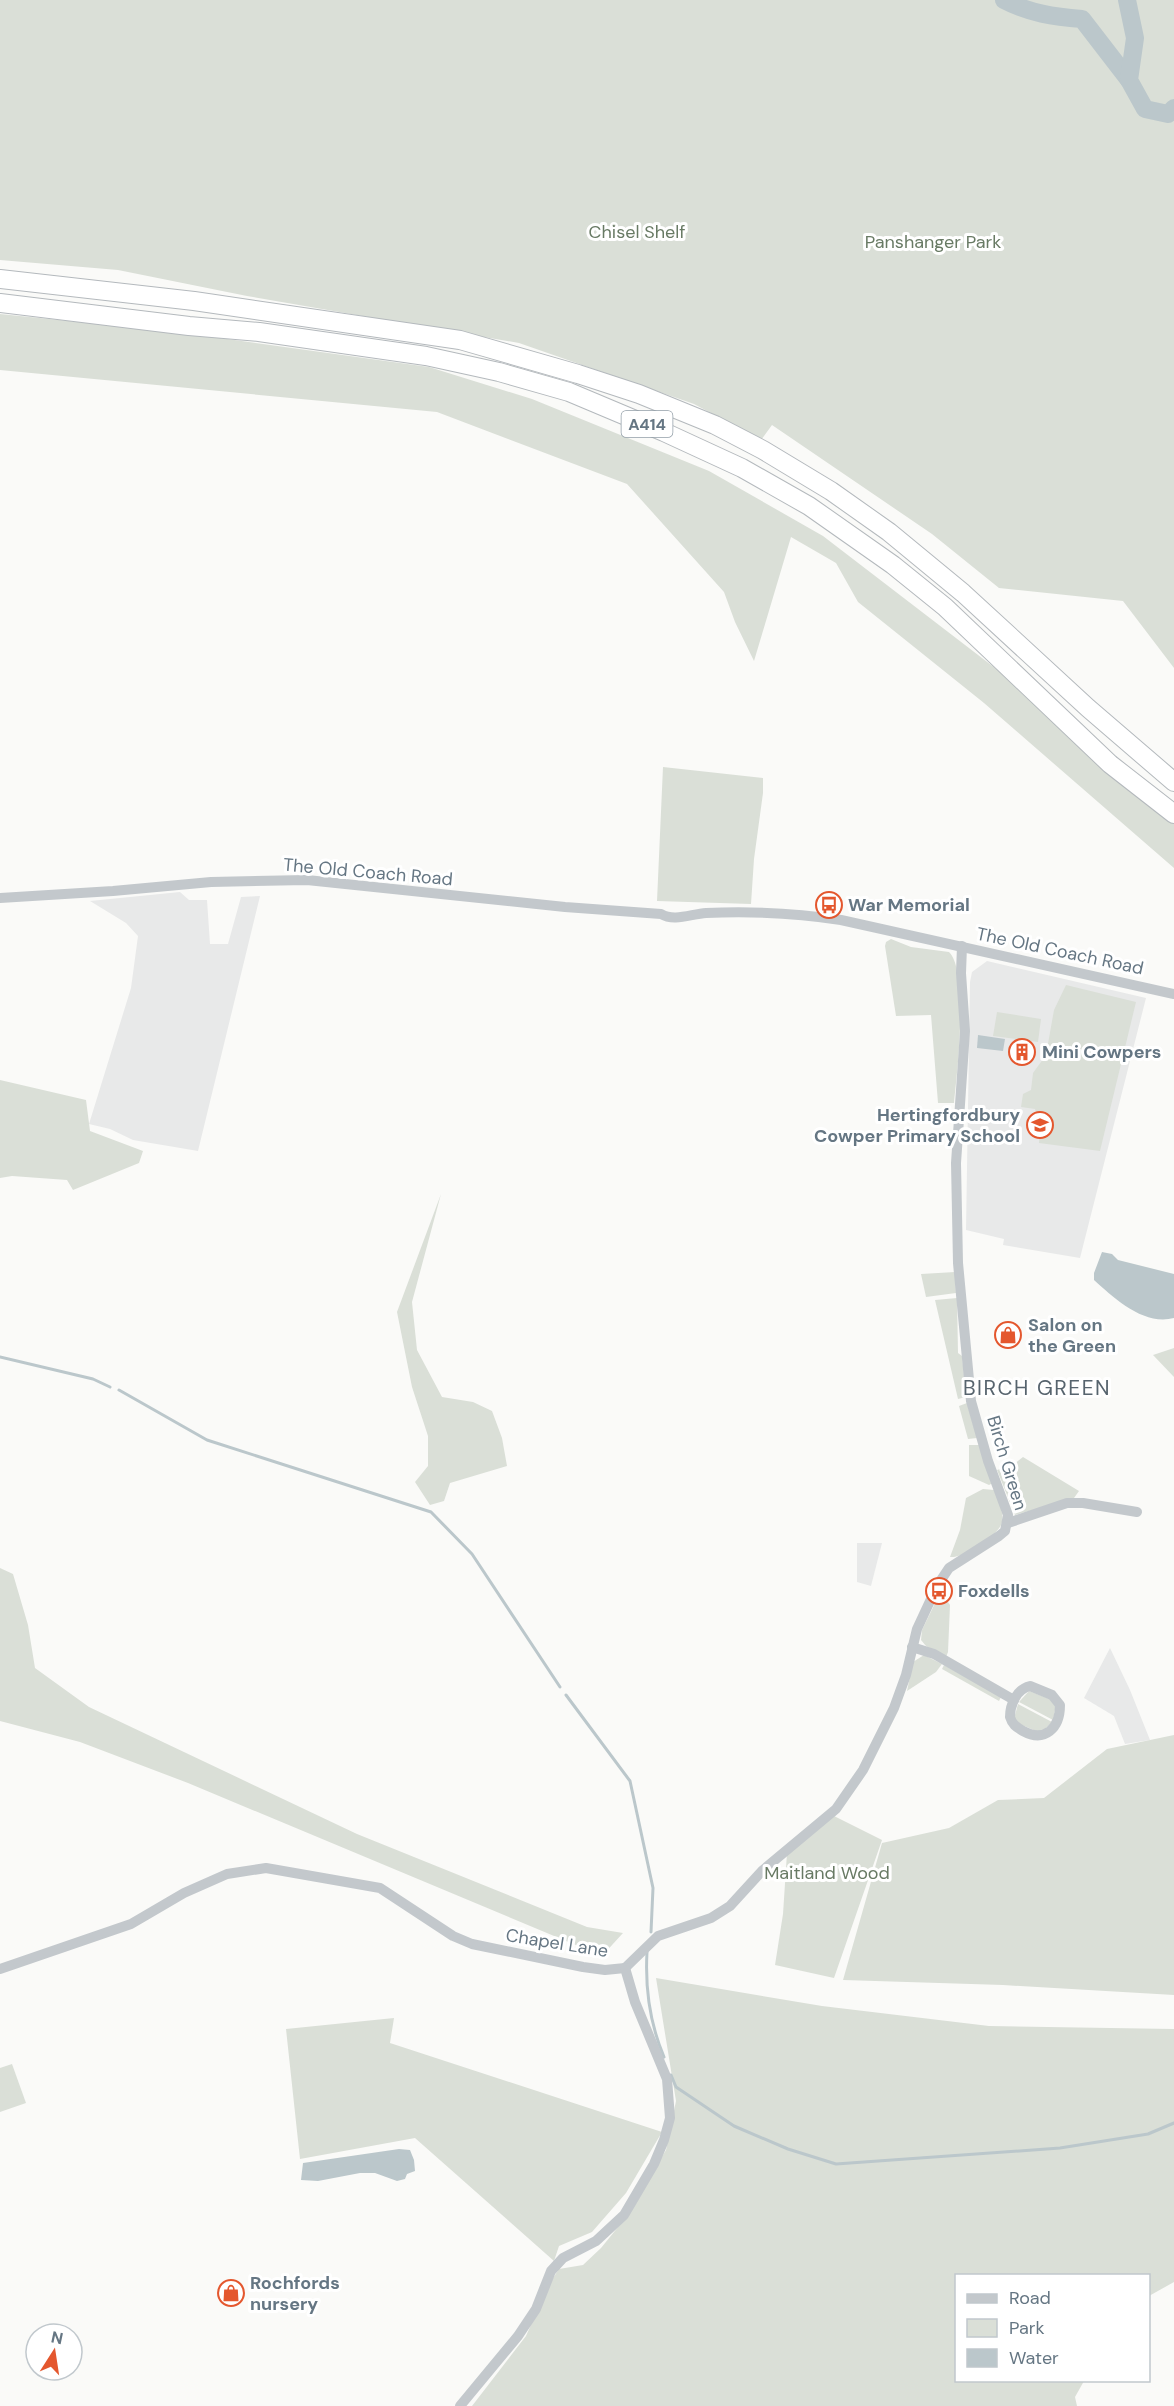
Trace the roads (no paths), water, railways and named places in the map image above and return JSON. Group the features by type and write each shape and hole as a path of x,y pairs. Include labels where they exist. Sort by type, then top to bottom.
{"highway":[{"name":"A414","path":"0,279 206,302 460,340 589,377 639,394 715,425 763,450 831,491 889,532 963,593 1106,724 1174,782"},
{"name":"A414","path":"0,303 189,327 259,332 426,356 500,372 569,392 664,432 742,468 800,500 893,565 953,615 1110,764 1174,814"}],"street":[{"name":"The Old Coach Road","path":"0,898 211,882 307,880 565,907 661,914 667,911 681,911 690,914 768,912 815,916 962,946 1174,994"},
{"name":"Birch Green","path":"625,1968 658,1936 711,1918 730,1906 763,1870 836,1809 863,1770 894,1708 929,1600 950,1568 999,1536 1005,1531 1008,1522 1006,1505 988,1461 971,1401 963,1326 956,1186 958,1119 965,1031 961,973 962,946"},
{"path":"1008,1522 1067,1503 1083,1503 1137,1512"},
{"path":"912,1647 934,1654 1014,1700"},
{"path":"1030,1686 1055,1697 1060,1705 1059,1714 1047,1734 1032,1736 1012,1722 1010,1712 1014,1700 1022,1689 1030,1686"},
{"name":"Chapel Lane","path":"0,1969 131,1924 184,1893 227,1874 266,1868 380,1888 453,1936 472,1944 583,1967 605,1970 625,1968 635,2002 666,2079 670,2118 664,2140 654,2164 624,2215 596,2241 563,2258 551,2271 536,2309 518,2336 460,2406"}],"water":[{"path":"978,1035 1005,1039 1003,1051 977,1048"},
{"path":"1102,1252 1112,1254 1118,1260 1174,1274 1174,1318 1152,1318 1141,1315 1111,1295 1094,1280 1094,1273"},
{"path":"399,2149 410,2150 414,2160 415,2171 407,2174 405,2179 397,2181 375,2173 360,2173 318,2181 301,2180 303,2163"}],"waterway":[{"path":"1004,0 1042,14 1082,19 1129,80"},
{"path":"1127,0 1135,38 1129,80 1145,109 1168,114 1174,108"},
{"path":"0,1357 93,1379 110,1387"},
{"path":"119,1390 207,1440 431,1512 472,1554 560,1687"},
{"path":"566,1695 630,1781 653,1888 651,1932"},
{"path":"647,1952 649,2006 664,2057"},
{"path":"671,2075 676,2087 734,2126 788,2149 836,2164 1060,2148 1148,2134 1174,2123"}],"place":[{"name":"War Memorial","path":"829,905"},
{"name":"Mini Cowpers","path":"1022,1052"},
{"name":"Hertingfordbury Cowper Primary School","path":"1040,1125"},
{"name":"Salon on the Green","path":"1008,1335"},
{"name":"Foxdells","path":"939,1591"},
{"name":"Rochfords nursery","path":"231,2293"}],"district":[{"name":"BIRCH GREEN","path":"1037,1388"}],"park label":[{"name":"Chisel Shelf","path":"637,232"},
{"name":"Panshanger Park","path":"933,242"},
{"name":"Maitland Wood","path":"827,1873"}]}
